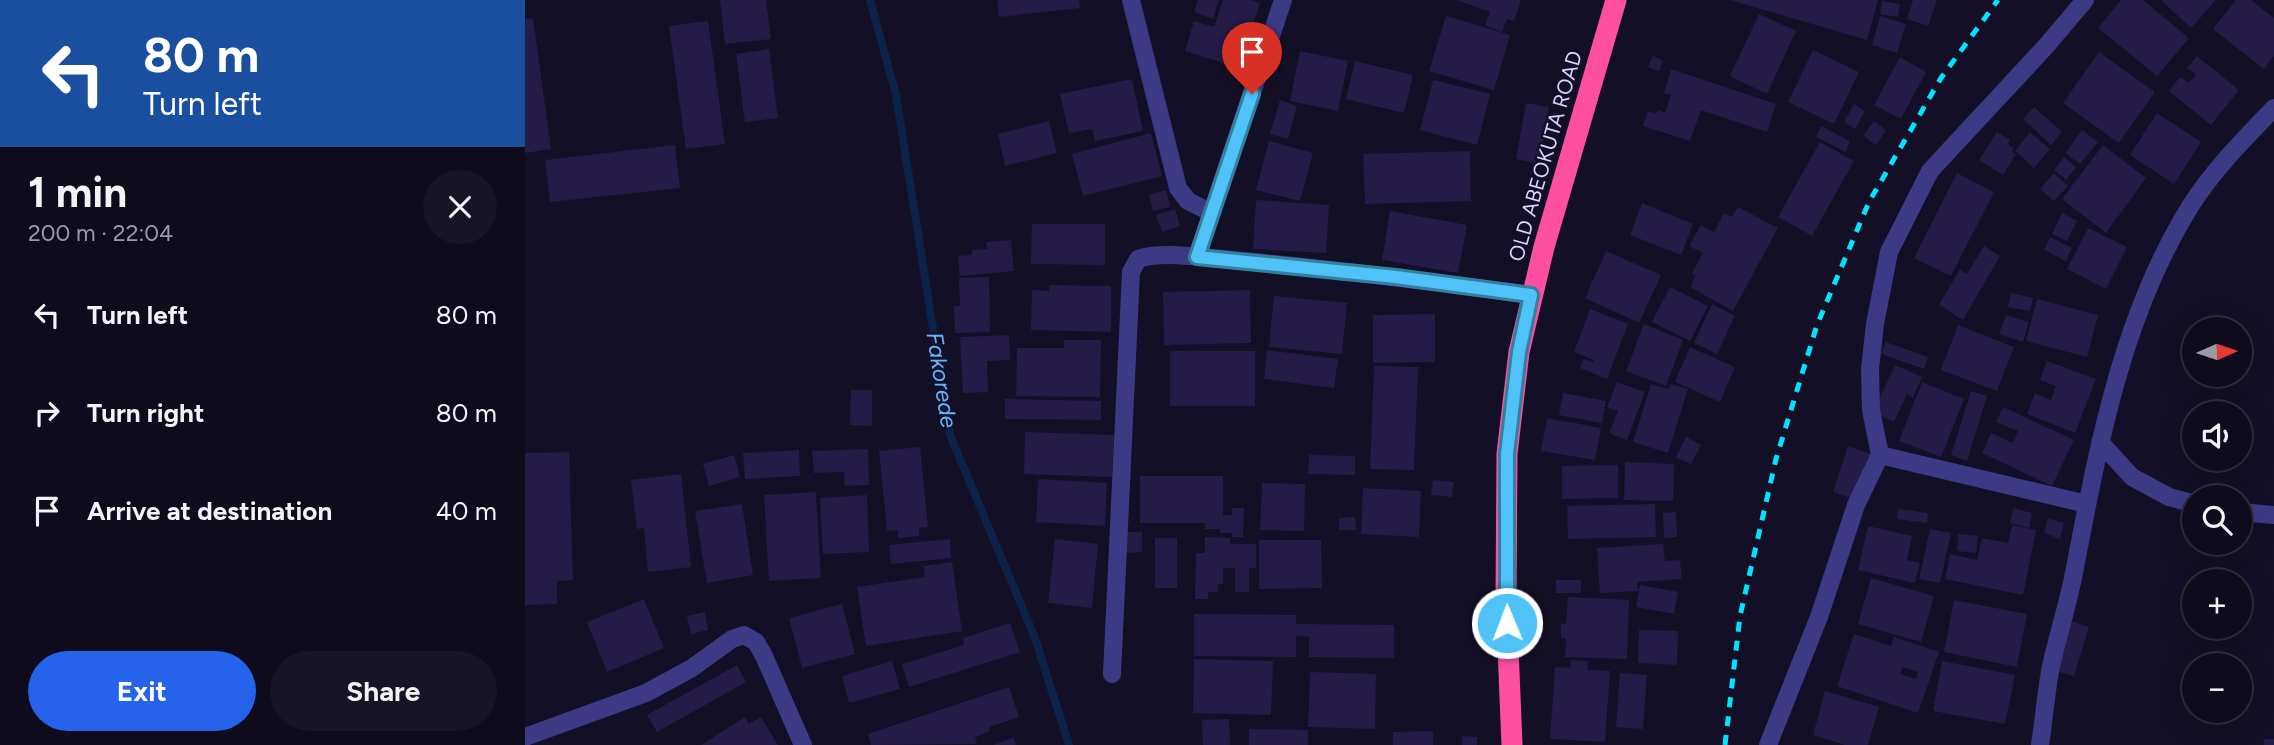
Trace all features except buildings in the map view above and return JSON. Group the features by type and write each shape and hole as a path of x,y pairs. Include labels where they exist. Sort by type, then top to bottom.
{"highway":[{"name":"OLD ABEOKUTA ROAD","path":"1511,745 1506,599 1507,454 1519,352 1531,295 1583,106 1616,0"}],"street":[{"path":"1131,0 1178,188 1188,201 1212,213"},
{"path":"1197,257 1283,0"},
{"path":"1768,745 1819,617 1856,505 1880,455 1871,410 1870,369 1875,324 1889,252 1930,171 2085,0"},
{"path":"2040,745 2051,667 2072,582 2087,503 2117,380 2138,315 2168,247 2192,203 2238,144 2274,108"},
{"path":"1111,674 1131,272 1138,259 1148,255 1197,257 1396,277 1531,295"},
{"path":"2101,442 2132,477 2182,500"},
{"path":"1880,455 2087,503"},
{"path":"2252,513 2274,515"},
{"path":"525,737 646,693 692,668 732,639 744,635 756,642 764,656 803,745"}],"waterway":[{"name":"Fakorede","path":"870,0 896,95 950,435 1035,638 1069,745"}],"railway":[{"path":"1725,745 1740,616 1776,459 1817,325 1869,202 1941,78 1998,0"}],"route":[{"path":"1252,94 1197,257 1396,277 1531,295 1519,352 1507,454 1507,623"}]}
